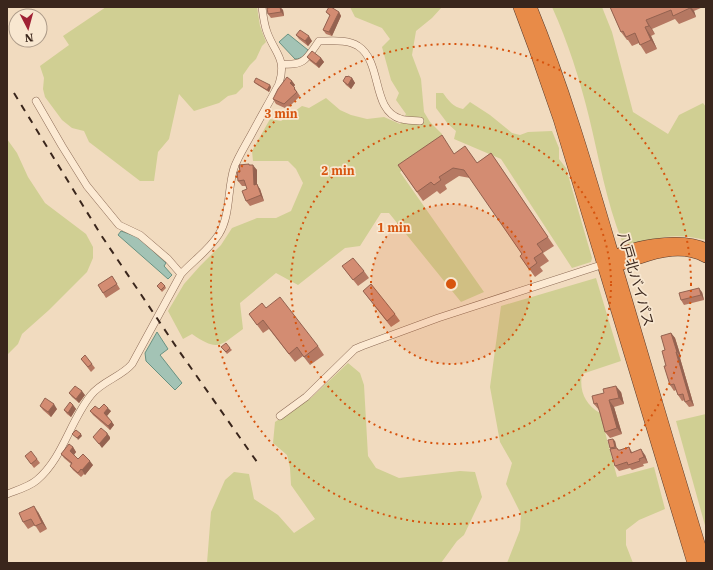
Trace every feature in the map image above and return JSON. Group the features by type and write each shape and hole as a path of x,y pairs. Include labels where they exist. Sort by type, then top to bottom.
{"highway":[{"name":"八戸北バイパス","path":"520,7 611,262 704,563"},
{"name":"八戸北バイパス","path":"530,7 574,129 694,563"},
{"path":"611,262 639,250 669,244 684,244 706,250"},
{"path":"611,262 671,249 685,250 700,253 706,256"}],"street":[{"path":"7,494 36,481 45,472 53,462 91,394 101,386 125,372 132,364 181,274 210,247 220,233 226,216 234,168 279,84 282,74 282,64 278,52 267,32 262,7"},
{"path":"282,64 299,63 305,60 319,41 347,42 357,45 364,50 371,62 374,68 381,99 392,115 401,119 420,121"},
{"path":"36,101 87,186 119,225 140,235 168,259 181,274"},
{"path":"280,416 306,397 355,349 438,318 611,262"}],"shaded area":[{"path":"106,7 257,7 260,26 266,42 262,46 256,59 243,75 243,87 236,94 228,96 219,103 194,111 179,94 169,139 158,152 154,181 140,181 89,142 84,131 72,128 62,120 45,97 43,89 44,78 40,66 69,45 63,36"},
{"path":"350,7 442,7 432,18 416,31 412,55 421,79 424,112 430,122 442,134 441,144 400,172 484,292 461,302 389,213 381,213 360,246 345,248 298,285 276,273 240,303 243,329 224,343 213,345 192,334 183,339 168,311 184,284 221,245 232,228 257,218 276,218 291,211 303,183 296,169 288,161 253,161 252,151 270,119 281,121 302,106 309,108 326,98 340,110 351,115 367,119 384,117 400,124 406,114 396,100 399,93 391,80 382,47 390,39 382,28 355,17"},
{"path":"552,7 602,7 612,32 633,112 668,134 679,115 703,103 706,107 706,240 675,236 638,244 622,241 607,195 578,75"},
{"path":"288,34 308,50 304,55 297,59 295,59 279,42"},
{"path":"436,93 443,93 449,101 459,108 463,109 470,102 490,115 512,133 520,135 528,132 552,131 559,148 559,159 566,168 592,258 591,262 572,268 501,159 454,139 456,131 448,124 436,108"},
{"path":"7,139 17,153 28,177 45,203 86,234 93,247 93,258 87,272 49,310 22,334 18,344 7,355"},
{"path":"121,231 138,237 166,263 164,266 172,275 168,279 118,235"},
{"path":"596,278 621,361 582,374 582,391 590,406 600,413 617,477 654,467 665,509 639,520 626,530 626,545 633,563 507,563 520,530 521,514 506,484 512,463 500,442 490,387 501,306"},
{"path":"157,332 168,349 160,355 182,383 175,390 146,361 145,353"},
{"path":"348,363 360,373 364,385 368,456 376,468 399,478 460,471 475,472 482,497 464,535 457,541 441,563 207,563 211,512 225,480 234,472 249,474 254,499 278,515 294,533 315,519 291,485 290,468 287,455 273,443 275,422 311,398"},
{"path":"706,414 706,529 676,421"}],"building":[{"path":"280,7 281,12 268,14 267,8"},
{"path":"329,7 339,12 329,32 323,30 330,15 326,12"},
{"path":"610,7 690,8 673,16 671,10 646,20 649,26 645,27 651,40 640,45 635,33 626,37 623,31 621,32"},
{"path":"300,30 309,36 305,41 296,35"},
{"path":"312,51 321,58 316,64 307,57"},
{"path":"346,76 352,78 348,85 343,81"},
{"path":"287,77 292,81 290,83 297,92 284,104 273,99"},
{"path":"256,78 270,85 267,90 254,82"},
{"path":"442,135 454,154 465,146 477,163 491,153 548,237 537,244 543,252 534,258 537,263 529,269 520,256 522,254 464,170 453,168 439,177 441,180 434,185 431,182 417,192 398,165"},
{"path":"239,165 253,165 254,185 257,184 261,195 246,201 242,191 247,189 244,180 238,181 237,172 240,172"},
{"path":"353,258 364,271 353,280 342,266"},
{"path":"112,276 117,284 103,293 98,285"},
{"path":"161,282 165,286 161,290 157,286"},
{"path":"371,284 395,314 387,321 363,291"},
{"path":"699,288 701,295 681,300 679,293"},
{"path":"280,297 318,346 304,357 297,347 289,354 263,320 257,325 249,314 262,303 266,308"},
{"path":"671,333 690,400 685,402 683,394 678,395 674,384 670,385 664,366 666,366 662,351 665,350 661,336"},
{"path":"226,343 230,348 226,352 221,347"},
{"path":"85,355 92,364 88,367 81,359"},
{"path":"75,386 82,391 76,399 69,393"},
{"path":"616,386 619,398 609,400 617,428 605,432 597,403 594,404 592,396 604,393 603,389"},
{"path":"45,398 54,404 48,412 40,406"},
{"path":"70,402 73,405 68,413 64,410"},
{"path":"104,404 108,408 104,413 112,422 108,426 90,411 95,406 99,409"},
{"path":"101,428 107,433 107,435 99,444 93,437"},
{"path":"76,430 81,434 77,438 72,434"},
{"path":"613,439 615,447 610,448 608,440"},
{"path":"69,444 73,447 70,451 78,459 83,454 90,461 78,473 70,466 72,463 61,454"},
{"path":"629,447 631,453 641,449 644,457 639,459 640,461 628,465 627,462 615,466 610,449 617,448 620,450"},
{"path":"31,451 37,459 31,464 25,456"},
{"path":"34,506 42,523 35,526 31,519 23,522 19,513"}],"railway":[{"path":"14,93 101,235 177,348 257,462"}]}
